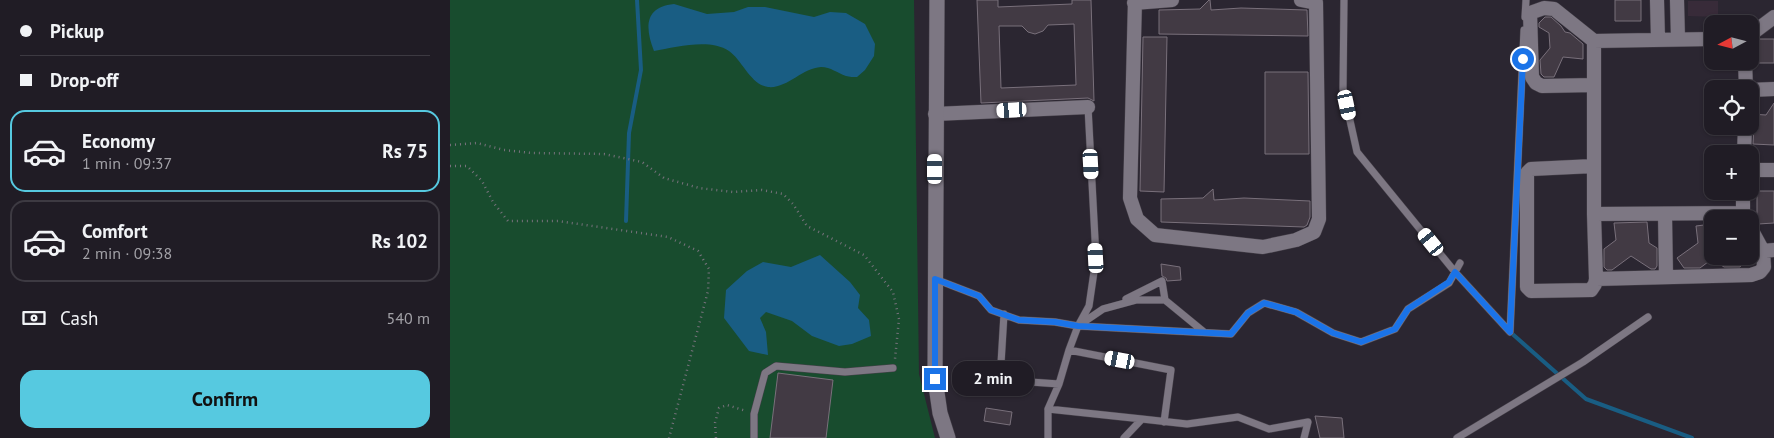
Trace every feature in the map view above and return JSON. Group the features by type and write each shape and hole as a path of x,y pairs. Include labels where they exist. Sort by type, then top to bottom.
{"street":[{"path":"937,0 935,379 940,413 948,438"},
{"path":"1172,0 1135,2 1130,198 1137,219 1155,235 1263,247 1296,240 1314,232 1319,219 1316,3 1301,0"},
{"path":"1657,0 1658,39"},
{"path":"1677,0 1678,38"},
{"path":"1594,85 1542,86 1536,83 1532,77 1530,13 1544,8 1554,9 1594,41 1704,39"},
{"path":"1759,28 1774,17"},
{"path":"1594,41 1595,284 1591,290 1530,291 1527,287 1527,173 1531,169 1594,166"},
{"path":"1759,90 1774,89"},
{"path":"935,114 1088,107"},
{"path":"1759,170 1774,170"},
{"path":"1594,214 1704,215"},
{"path":"1665,214 1666,276"},
{"path":"1596,279 1751,275 1760,272 1764,267 1769,251 1759,238"}],"lane":[{"path":"1344,0 1343,89 1357,152 1455,272 1510,332 1526,0"},
{"path":"1048,438 1048,409 1059,384 1078,326 1089,306 1096,258 1088,107"},
{"path":"935,279 979,296 991,310 1019,320 1055,322 1078,326 1231,334 1248,313 1264,303 1296,312 1333,333 1361,342 1395,329 1408,309 1449,282 1460,263"},
{"path":"1112,306 1162,281 1165,300"},
{"path":"1078,326 1103,309 1112,306 1136,300 1165,300 1204,332"},
{"path":"1004,314 1000,380 1059,384"},
{"path":"1457,438 1568,371 1648,317"},
{"path":"1069,350 1171,370 1164,422"},
{"path":"754,438 754,414 765,373 776,366 845,372 893,368"},
{"path":"1048,409 1187,424 1238,417 1269,429 1308,422 1304,438"},
{"path":"1124,438 1142,419"}],"path":[{"path":"450,145 477,143 504,150 532,153 604,154 642,162 664,178 699,188 733,192 762,190 783,194 793,204 808,226 864,255 893,292 899,319 893,368"},
{"path":"450,166 467,166 482,181 493,202 508,221 558,221 668,237 698,251 709,269 708,291 669,438"},
{"path":"716,438 715,423 719,408 727,405 754,414"}],"shaded area":[{"path":"1688,1 1718,1 1718,15 1688,16"}],"green space":[{"path":"450,0 914,0 919,374 935,438 450,438"}],"water":[{"path":"674,4 707,14 734,12 748,7 765,7 814,17 830,12 846,13 865,24 875,44 874,56 865,70 857,77 846,76 831,69 821,67 807,71 782,85 768,87 757,82 734,55 721,47 703,44 654,51 649,34 649,20 657,9"},
{"path":"820,255 850,282 860,295 858,308 869,320 871,336 852,344 839,346 812,336 792,321 766,312 760,318 766,332 768,355 749,351 724,318 726,290 747,271 763,262 791,267"}],"building":[{"path":"977,0 998,0 998,7 1072,4 1072,0 1091,0 1094,101 1088,98 981,103","holes":["1074,24 1076,85 1001,88 999,26 1022,26 1028,32 1035,34 1043,31 1048,25"]},
{"path":"1209,0 1211,10 1241,8 1307,10 1308,36 1159,34 1159,10 1200,9"},
{"path":"1615,0 1641,0 1641,21 1615,21"},
{"path":"1545,17 1551,17 1565,32 1570,33 1583,44 1583,59 1563,57 1554,77 1544,77 1541,74 1540,60 1550,48 1549,33 1539,27 1539,23"},
{"path":"1143,37 1167,37 1164,192 1140,191"},
{"path":"1759,39 1774,39 1774,63 1759,63"},
{"path":"1265,72 1308,72 1309,154 1265,154"},
{"path":"1774,103 1774,145 1753,144 1754,135 1759,135 1759,115 1766,115"},
{"path":"1213,189 1214,200 1244,198 1310,201 1310,217 1307,225 1304,227 1161,222 1161,199 1203,198"},
{"path":"1759,191 1774,191 1774,223 1759,224 1759,210 1757,210"},
{"path":"1647,222 1649,243 1657,248 1657,266 1655,269 1651,269 1631,256 1612,270 1607,270 1604,267 1604,249 1616,240 1614,223"},
{"path":"1704,225 1704,265 1700,268 1684,268 1677,258 1698,243 1696,226"},
{"path":"1161,264 1180,267 1181,280 1167,281 1162,276"},
{"path":"1721,265 1741,265 1740,267 1724,267"},
{"path":"778,373 833,380 826,438 770,438"},
{"path":"986,408 1012,412 1010,425 984,421"},
{"path":"1315,416 1342,418 1344,438 1320,438"}],"waterway":[{"path":"626,221 629,133 641,70 637,0"},
{"path":"1509,331 1586,399 1692,438"}],"route":[{"path":"935,379 935,279 979,296 991,310 1019,320 1055,322 1078,326 1231,334 1248,313 1264,303 1296,312 1333,333 1361,342 1395,329 1408,309 1449,282 1455,272 1510,332 1523,59"}]}
